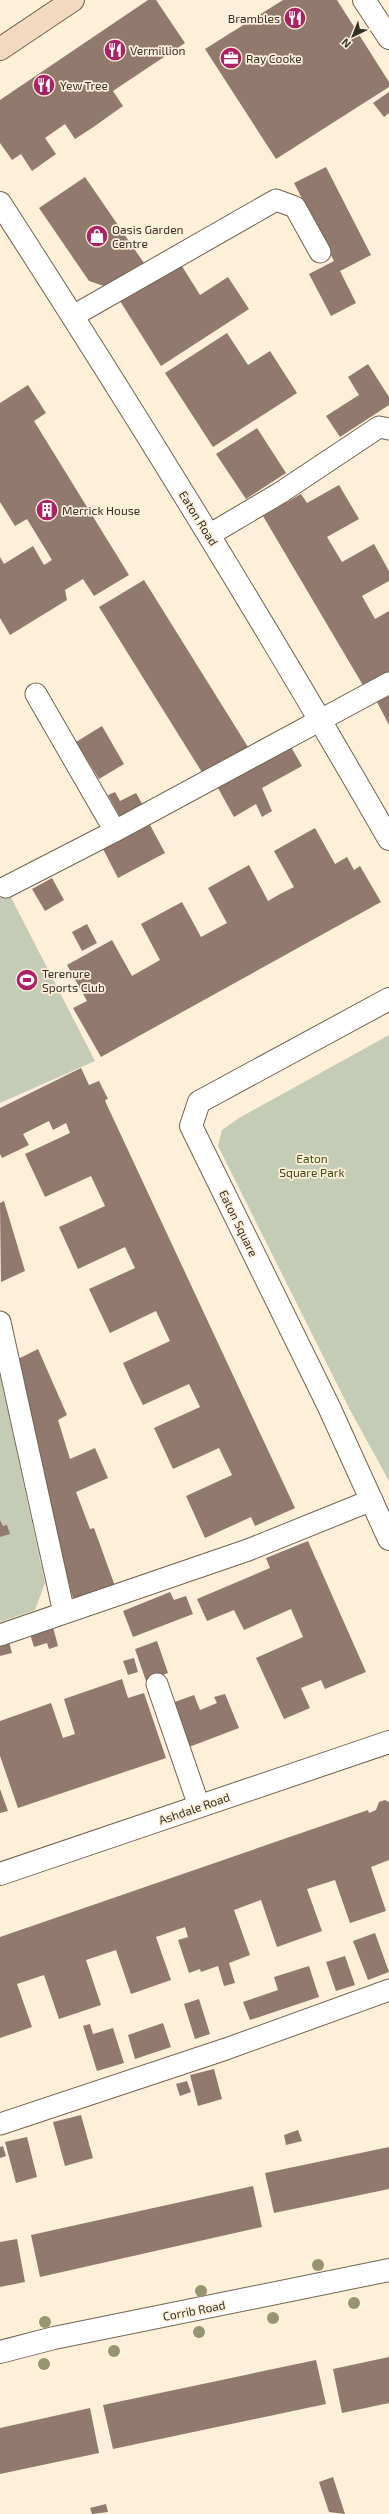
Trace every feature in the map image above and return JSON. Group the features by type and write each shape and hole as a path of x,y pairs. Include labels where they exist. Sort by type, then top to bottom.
{"main road":[{"path":"0,49 73,0"}],"street":[{"path":"364,0 389,38"},
{"name":"Eaton Road","path":"0,203 73,316 209,535 322,720 389,839"},
{"name":"Eaton Square","path":"389,999 199,1102 191,1126 329,1407 389,1539"},
{"name":"Ashdale Road","path":"0,1874 389,1742"},
{"name":"Corrib Road","path":"0,2352 54,2338 389,2270"}],"lane":[{"path":"73,316 276,200 296,207 320,252"},
{"path":"209,535 280,493 379,427 389,429"},
{"path":"6,887 115,831 389,683"},
{"path":"36,694 115,831"},
{"path":"0,1322 64,1613"},
{"path":"0,1635 248,1550 372,1500"},
{"path":"157,1684 199,1806"},
{"path":"0,2124 226,2049 389,1990"}],"green space":[{"name":"Terenure Sports Club","path":"0,876 95,1061 0,1103"},
{"name":"Eaton Square Park","path":"389,1035 389,1481 350,1410 218,1146 222,1130 239,1118"},
{"path":"0,1374 45,1583 35,1610 0,1622"}],"building":[{"path":"148,0 156,0 185,43 113,91 123,106 92,128 75,139 65,124 45,138 56,154 32,171 21,154 12,160 0,143 0,100"},
{"path":"283,0 337,0 389,82 389,87 276,159 205,49"},
{"path":"389,92 389,113 384,117 373,103"},
{"path":"326,167 371,255 340,271 356,303 331,316 309,274 334,261 294,183"},
{"path":"85,177 146,266 113,289 89,281 39,208"},
{"path":"180,263 200,295 228,277 249,309 161,366 120,301"},
{"path":"227,333 248,365 270,351 297,393 213,447 165,373"},
{"path":"368,364 389,397 389,405 340,437 326,416 359,395 348,377"},
{"name":"Merrick House","path":"28,385 46,413 34,421 129,575 94,596 83,579 65,590 67,600 10,635 0,618 0,557 4,564 33,546 44,565 52,560 27,519 15,526 0,502 0,403"},
{"path":"257,428 286,473 246,499 216,454"},
{"path":"339,485 359,519 327,537 342,562 374,544 389,571 389,581 362,596 375,619 389,611 389,673 364,687 263,516 301,494 307,503"},
{"path":"144,580 248,747 203,774 99,607"},
{"path":"389,696 389,725 377,702"},
{"path":"102,726 124,764 99,779 76,742"},
{"path":"291,747 302,766 262,788 272,811 262,817 256,804 234,817 218,788"},
{"path":"115,792 120,801 136,793 144,807 121,819 108,795"},
{"path":"150,825 165,853 118,878 103,849"},
{"path":"315,828 335,864 347,857 354,870 360,866 381,902 101,1057 73,1008 87,1001 67,965 112,940 132,976 160,960 141,924 182,902 201,937 227,923 208,888 249,865 268,901 294,887 274,851"},
{"path":"52,878 64,900 45,911 32,889"},
{"path":"87,924 97,943 82,951 72,932"},
{"path":"81,1068 89,1085 99,1081 108,1099 105,1100 106,1103 295,1508 255,1526 251,1517 205,1538 186,1496 232,1475 219,1448 173,1469 154,1428 200,1407 189,1384 143,1405 132,1383 123,1363 170,1341 156,1311 110,1333 89,1289 135,1268 125,1247 78,1269 59,1227 105,1206 91,1176 45,1197 25,1154 70,1133 66,1123 53,1130 49,1121 23,1134 29,1145 2,1158 0,1154 0,1108"},
{"path":"4,1201 25,1271 1,1282 0,1203"},
{"path":"38,1349 67,1415 58,1420 70,1459 95,1448 108,1478 76,1492 90,1529 94,1528 116,1589 75,1604 67,1580 18,1359"},
{"path":"0,1520 3,1526 7,1525 10,1534 0,1537"},
{"path":"308,1541 366,1672 325,1689 321,1680 301,1688 310,1708 284,1719 256,1658 303,1637 291,1609 244,1630 234,1610 207,1621 197,1599 270,1568 266,1558"},
{"path":"170,1592 174,1600 186,1596 193,1614 133,1637 123,1611"},
{"path":"53,1627 58,1646 49,1649 47,1643 34,1647 30,1634"},
{"path":"157,1641 168,1673 146,1681 135,1649"},
{"path":"9,1642 12,1653 0,1656 0,1645"},
{"path":"134,1658 138,1672 128,1675 123,1661"},
{"path":"122,1679 128,1698 144,1693 166,1758 18,1808 0,1756 0,1721 51,1703 63,1738 75,1734 64,1699"},
{"path":"225,1694 239,1728 189,1747 172,1703 194,1695 200,1710 217,1703 214,1697"},
{"path":"0,1789 8,1811 0,1813"},
{"path":"385,1800 389,1802 389,1860 371,1867 386,1911 350,1923 335,1880 307,1889 322,1931 277,1947 261,1900 234,1910 250,1955 229,1963 235,1983 224,1986 218,1966 201,1972 200,1969 189,1973 178,1940 188,1937 185,1927 156,1937 171,1980 131,1994 116,1950 86,1960 101,2005 59,2019 44,1975 17,1984 32,2027 0,2038 0,1937 368,1810 369,1813 376,1810 379,1802"},
{"path":"375,1933 389,1972 368,1980 353,1941"},
{"path":"345,1956 355,1985 336,1991 326,1962"},
{"path":"309,1966 319,1997 250,2020 243,2002 278,1990 274,1977"},
{"path":"199,1999 210,2034 195,2039 184,2004"},
{"path":"163,2023 171,2047 135,2059 128,2035"},
{"path":"90,2024 93,2034 113,2028 124,2063 97,2071 83,2026"},
{"path":"214,2069 222,2099 198,2106 190,2075"},
{"path":"187,2081 191,2092 180,2096 176,2084"},
{"path":"81,2115 93,2158 65,2166 53,2122"},
{"path":"298,2130 302,2141 286,2145 284,2135"},
{"path":"27,2137 37,2177 16,2183 5,2142"},
{"path":"3,2146 6,2156 0,2158 0,2147"},
{"path":"389,2147 389,2189 274,2213 265,2173"},
{"path":"253,2186 262,2227 40,2277 31,2235"},
{"path":"17,2239 25,2282 0,2287 0,2242"},
{"path":"389,2357 389,2403 342,2413 333,2369"},
{"path":"316,2360 326,2404 113,2449 103,2405"},
{"path":"90,2408 99,2453 0,2474 0,2428"},
{"path":"333,2477 345,2514 329,2512 319,2482"},
{"path":"106,2504 108,2512 92,2514 90,2508"}],"place":[{"name":"Brambles","path":"295,18"},
{"name":"Vermillion","path":"115,50"},
{"name":"Ray Cooke","path":"231,58"},
{"name":"Yew Tree","path":"44,85"},
{"name":"Oasis Garden Centre","path":"97,236"},
{"name":"Merrick House","path":"47,510"},
{"name":"Terenure Sports Club","path":"27,980"}]}
